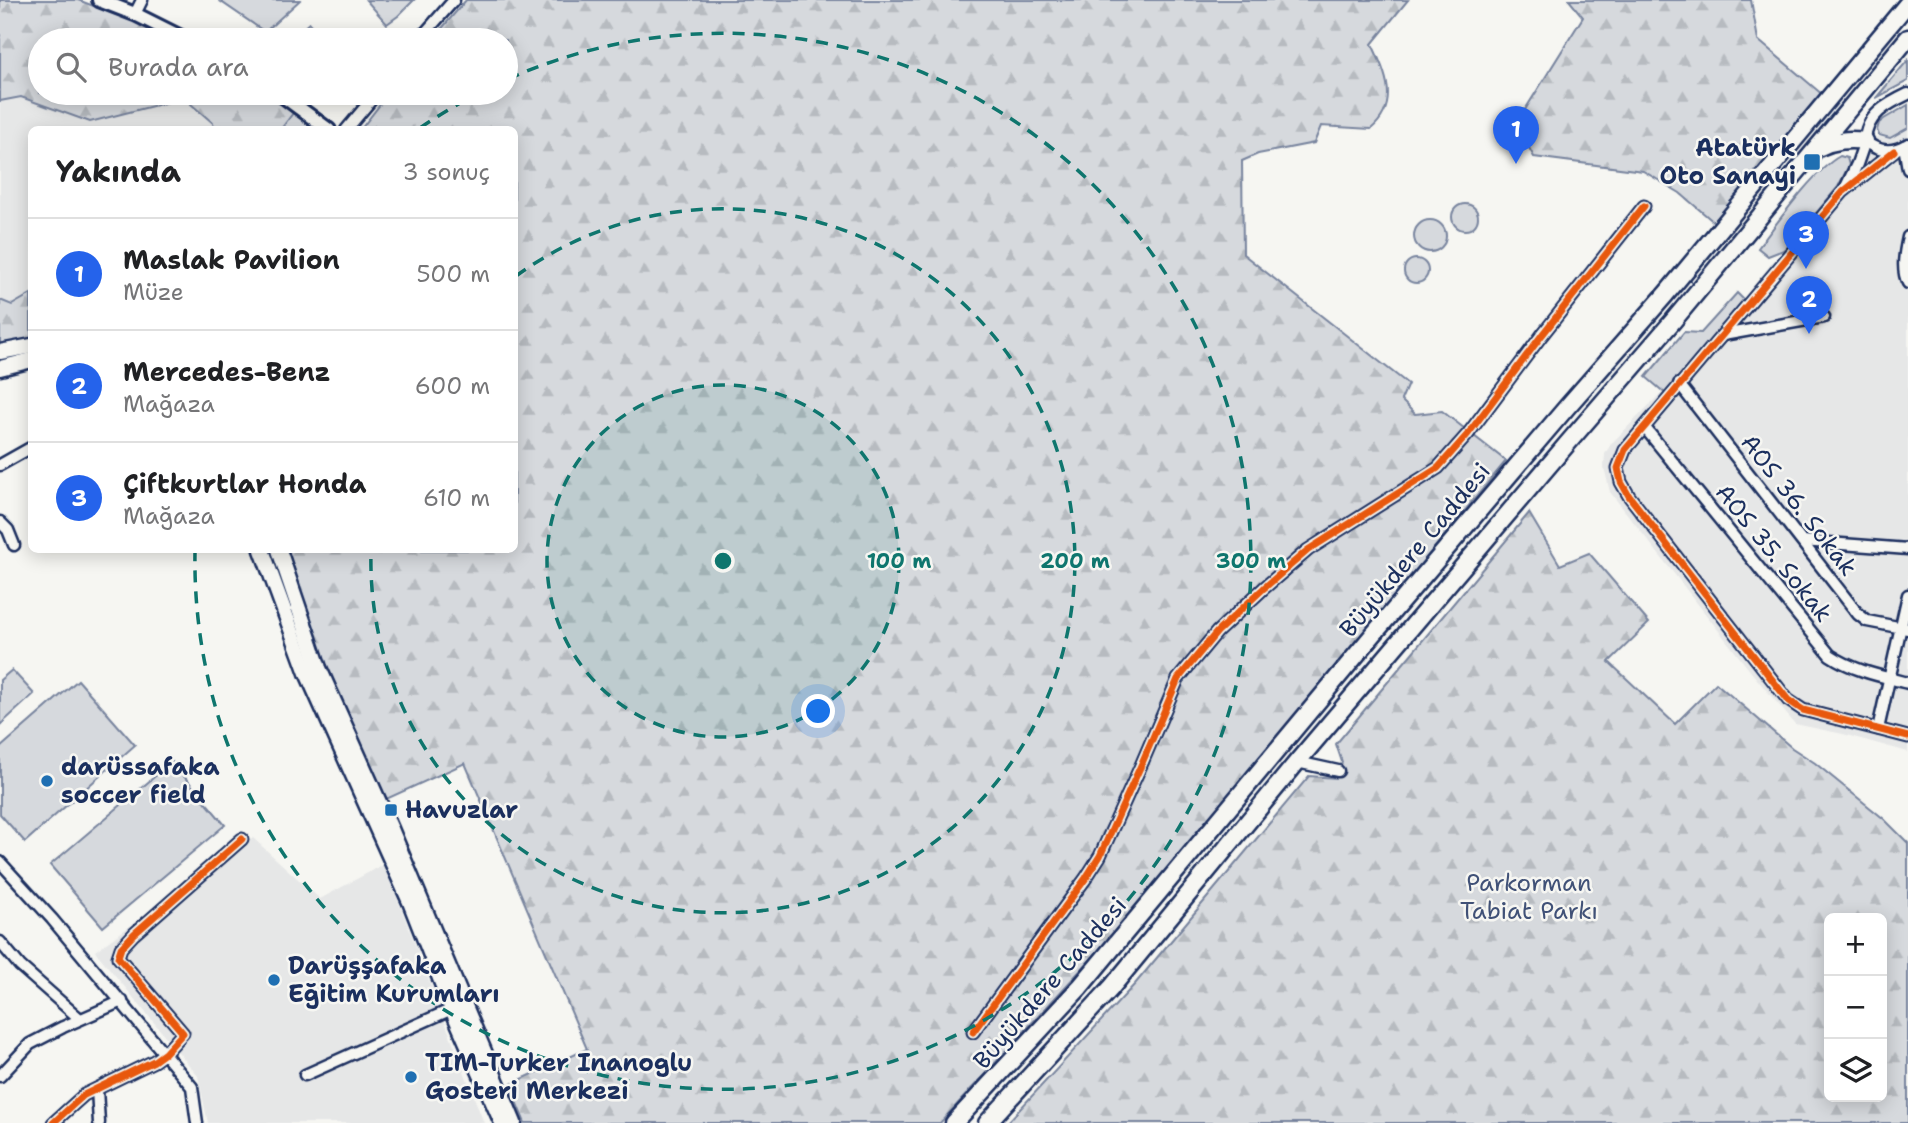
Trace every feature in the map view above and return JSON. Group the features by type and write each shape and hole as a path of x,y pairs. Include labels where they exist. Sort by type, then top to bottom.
{"main road":[{"name":"Büyükdere Caddesi","path":"954,1123 1080,987 1906,4"},
{"name":"Büyükdere Caddesi","path":"987,1123 1111,988 1297,762 1673,321 1908,38"},
{"path":"1818,148 1829,142 1846,139 1865,141"},
{"path":"0,352 28,347"},
{"path":"1567,443 1565,427 1598,386 1615,353"},
{"path":"0,368 28,361"},
{"path":"263,553 307,673 330,709 391,829 514,1123"},
{"path":"280,553 330,709 452,1009 502,1123"}],"street":[{"path":"99,0 163,28"},
{"path":"135,14 142,0"},
{"path":"430,28 454,0"},
{"path":"1843,192 1857,164 1870,120 1882,108 1908,94"},
{"path":"296,105 324,126"},
{"path":"349,126 367,105"},
{"path":"1865,141 1879,149 1902,147"},
{"path":"1902,147 1908,169"},
{"path":"1902,147 1843,192 1625,450 1618,468 1621,482 1637,507 1788,700 1803,710 1908,737"},
{"path":"973,1032 1100,856 1178,679 1217,632 1308,550 1438,468 1644,206"},
{"path":"1908,237 1904,254 1905,279 1908,283"},
{"path":"1723,335 1824,317"},
{"name":"AOS 36. Sokak","path":"1679,384 1858,614 1867,621 1904,628"},
{"name":"AOS 35. Sokak","path":"1645,428 1830,655 1864,673 1908,683"},
{"path":"0,465 28,449"},
{"path":"0,522 8,530 14,545"},
{"path":"1802,541 1908,549"},
{"path":"1878,729 1904,628 1908,596"},
{"path":"1297,762 1338,771"},
{"path":"53,1123 84,1095 154,1061 183,1033 118,957 121,948 134,934 243,839"},
{"path":"0,862 122,1001 192,1087 197,1123"},
{"path":"0,942 20,965 80,1019"},
{"path":"0,1076 30,1044 122,1001"},
{"path":"305,1074 452,1009"},
{"path":"97,1089 99,1123"}],"shaded area":[{"path":"21,97 28,100 28,105 43,105 90,122 157,105 193,105 214,126 28,126 28,296 12,305 0,300 0,101"},
{"path":"1908,127 1908,752 1795,724 1610,492 1604,467 1605,454 1611,444 1720,327 1837,182 1848,162 1876,137 1889,138"},
{"name":"Darüşşafaka Eğitim Kurumları","path":"253,838 320,899 384,864 484,1123 208,1123 198,1076 95,951"}],"green space":[{"path":"0,0 78,0 148,28 28,28 28,100 21,97 0,101"},
{"path":"300,0 269,28 259,28 220,1"},
{"path":"366,0 414,0 387,24"},
{"path":"466,0 1408,0 1372,44 1382,66 1388,99 1380,119 1371,129 1321,126 1314,143 1258,154 1242,161 1243,254 1408,384 1401,400 1415,414 1442,411 1506,461 1124,923 940,1123 525,1123 509,1085 587,1049 465,763 382,801 336,707 280,553 518,553 518,126 363,126 380,105 518,105 518,28 442,28"},
{"path":"1569,0 1751,0 1758,40 1823,95 1715,223 1680,193 1643,171 1534,157 1528,146 1535,131 1518,121 1583,17"},
{"path":"1908,60 1908,81 1876,98"},
{"path":"43,105 157,105 90,122"},
{"path":"192,105 288,105 319,126 214,126"},
{"path":"1908,105 1908,128 1890,138 1879,135 1879,123"},
{"path":"293,113 312,126 283,126"},
{"path":"1840,156 1847,158 1849,165 1838,187 1786,249 1768,256 1758,248 1807,185"},
{"path":"1465,204 1474,208 1478,217 1474,226 1465,230 1456,226 1452,217 1456,208"},
{"path":"1430,220 1442,224 1446,236 1442,248 1430,252 1418,248 1414,236 1418,224"},
{"path":"1416,259 1427,266 1428,271 1421,282 1416,283 1405,276 1404,271 1411,260"},
{"path":"1737,293 1747,303 1666,394 1646,377 1684,332 1701,333"},
{"path":"28,296 28,344 0,352 0,300 12,305"},
{"name":"Parkorman Tabiat Parkı","path":"1529,513 1560,565 1589,553 1649,623 1609,662 1675,724 1716,683 1792,748 1815,763 1884,819 1908,843 1908,1123 1007,1123 1135,984 1309,776 1336,778 1342,762 1336,744"},
{"path":"12,670 34,694 0,725 0,680"},
{"name":"darüssafaka soccer field","path":"78,680 135,745 25,842 0,814 0,748"},
{"path":"172,762 225,825 103,927 50,865"}],"cycle path":[{"path":"1894,151 1843,192 1625,450 1618,468 1621,482 1629,496 1788,700 1803,710 1908,737"},
{"path":"973,1032 1100,856 1178,679 1217,632 1308,550 1438,468 1468,434 1644,206"},
{"path":"53,1123 84,1095 154,1061 183,1033 118,957 121,948 134,934 242,839"}],"place":[{"name":"Atatürk Oto Sanayi","path":"1812,162"},
{"name":"Maslak Pavilion","path":"1516,164"},
{"name":"Çiftkurtlar Honda","path":"1806,269"},
{"name":"Mercedes-Benz","path":"1809,334"},
{"name":"darüssafaka soccer field","path":"47,781"},
{"name":"Havuzlar","path":"391,810"},
{"name":"Darüşşafaka Eğitim Kurumları","path":"274,980"},
{"name":"TIM-Turker Inanoglu Gosteri Merkezi","path":"411,1077"}]}
